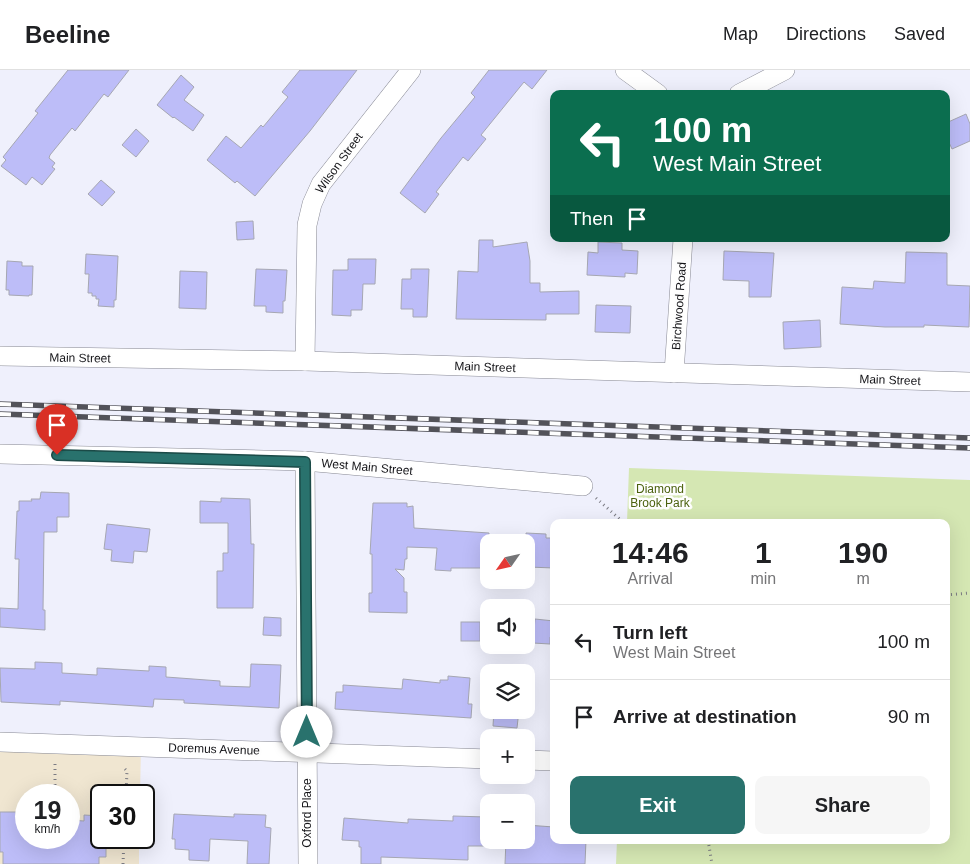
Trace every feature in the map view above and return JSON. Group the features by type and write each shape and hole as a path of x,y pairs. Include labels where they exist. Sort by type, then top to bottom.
{"street":[{"name":"Wilson Street","path":"305,361 307,225 312,204 321,184 410,70"},
{"path":"625,70 652,90"},
{"path":"747,90 785,70"},
{"name":"Birchwood Road","path":"674,373 683,242"},
{"name":"Main Street","path":"0,356 305,361 970,382"},
{"name":"West Main Street","path":"0,454 305,462 583,486"},
{"name":"Oxford Place","path":"305,462 308,864"},
{"name":"Doremus Avenue","path":"0,742 480,759"},
{"path":"535,760 550,761"}],"path":[{"path":"583,486 621,519"},
{"path":"950,595 970,593"},
{"path":"55,784 56,744"},
{"path":"126,769 126,784"},
{"path":"709,844 712,864"},
{"path":"123,864 124,849"}],"shaded area":[{"path":"0,742 141,747 140,784 90,784 90,849 139,849 139,864 0,864"}],"green space":[{"name":"Diamond Brook Park","path":"629,468 970,480 970,864 616,864 617,844 950,844 950,519 627,519"}],"building":[{"path":"68,70 129,70 108,97 104,94 75,131 72,128 50,155 49,158 55,163 52,167 55,169 42,185 32,177 26,185 1,166 6,160 3,157 38,113 35,111"},
{"path":"300,70 357,70 310,131 255,196 237,181 235,183 207,160 226,136 241,148 261,125 263,127 288,97 282,92"},
{"path":"489,70 547,70 532,89 524,82 481,135 486,139 468,161 463,157 436,192 439,194 425,213 400,193 441,138 475,97 471,93"},
{"path":"181,75 194,87 184,100 204,115 193,131 157,105"},
{"path":"966,114 970,124 970,141 952,149 950,145 950,121"},
{"path":"136,129 149,141 136,157 122,145"},
{"path":"101,180 115,192 102,206 88,194"},
{"path":"253,221 254,239 237,240 236,222"},
{"path":"479,240 493,240 493,247 527,242 530,261 530,283 540,283 540,292 579,291 579,314 546,314 546,320 456,319 458,271 478,272"},
{"path":"598,242 622,243 622,250 638,251 637,274 625,273 625,277 587,275 588,252 598,253"},
{"path":"724,251 774,253 771,297 749,297 749,281 723,280"},
{"path":"906,252 947,253 947,285 970,286 969,327 924,325 924,327 885,327 840,324 842,287 873,289 874,281 905,283"},
{"path":"86,254 118,256 114,307 98,306 99,299 96,299 96,296 92,296 92,293 88,293 89,274 85,274"},
{"path":"348,259 376,259 375,284 363,284 362,310 351,310 351,316 332,315 333,270 348,270"},
{"path":"7,261 22,262 22,266 33,266 32,295 9,295 9,290 6,290"},
{"path":"256,269 287,270 283,313 266,312 266,306 254,306"},
{"path":"411,269 429,269 427,317 413,317 413,309 401,309 402,279 411,279"},
{"path":"180,271 207,272 206,309 179,308"},
{"path":"596,305 631,306 630,333 595,332"},
{"path":"820,320 821,347 784,349 783,322"},
{"path":"41,492 69,493 69,517 57,517 57,532 44,532 43,610 45,610 45,630 0,627 0,608 18,609 19,559 15,559 19,501 40,499"},
{"path":"221,498 250,499 251,544 254,544 253,608 217,608 217,571 223,571 223,553 228,553 228,523 200,523 200,501 221,502"},
{"path":"373,503 407,503 407,507 413,506 414,528 489,533 480,534 480,568 451,568 451,571 435,570 437,548 407,547 407,559 405,559 404,570 395,569 404,578 404,592 407,592 407,613 369,612 369,593 372,593 372,554 370,554"},
{"path":"107,524 150,529 147,552 134,551 133,563 111,561 112,550 104,549"},
{"path":"526,533 546,534 546,538 550,538 550,568 535,567 535,534"},
{"path":"264,617 281,618 281,636 263,635"},
{"path":"535,619 550,621 550,644 535,643"},
{"path":"461,622 480,622 480,641 461,641"},
{"path":"35,662 62,663 62,673 97,675 97,668 149,671 149,666 166,667 166,677 220,681 220,686 250,687 251,664 281,665 279,708 184,703 184,700 154,699 153,707 60,701 60,705 1,702 0,668 35,669"},
{"path":"448,676 470,678 468,704 472,704 471,718 335,709 336,692 343,692 343,685 402,689 403,679 440,683 440,680 448,680"},
{"path":"493,719 518,719 517,728 493,726"},
{"path":"0,812 15,812 15,849 80,849 80,821 84,821 84,815 90,815 90,849 106,849 106,857 99,857 99,864 3,864 3,852 0,852"},
{"path":"174,814 234,817 234,814 266,815 265,827 271,828 269,864 247,864 248,841 210,839 209,861 189,860 189,850 175,849 175,839 172,839"},
{"path":"453,816 480,817 480,846 468,846 468,860 381,857 381,864 361,864 359,841 342,840 344,818 408,823 408,819 453,821"},
{"path":"535,826 550,827 550,844 586,844 585,864 505,864 506,849 535,849"}],"railway":[{"path":"0,404 970,438"},
{"path":"0,414 970,448"}],"route":[{"path":"57,455 305,462 307,732"}]}
